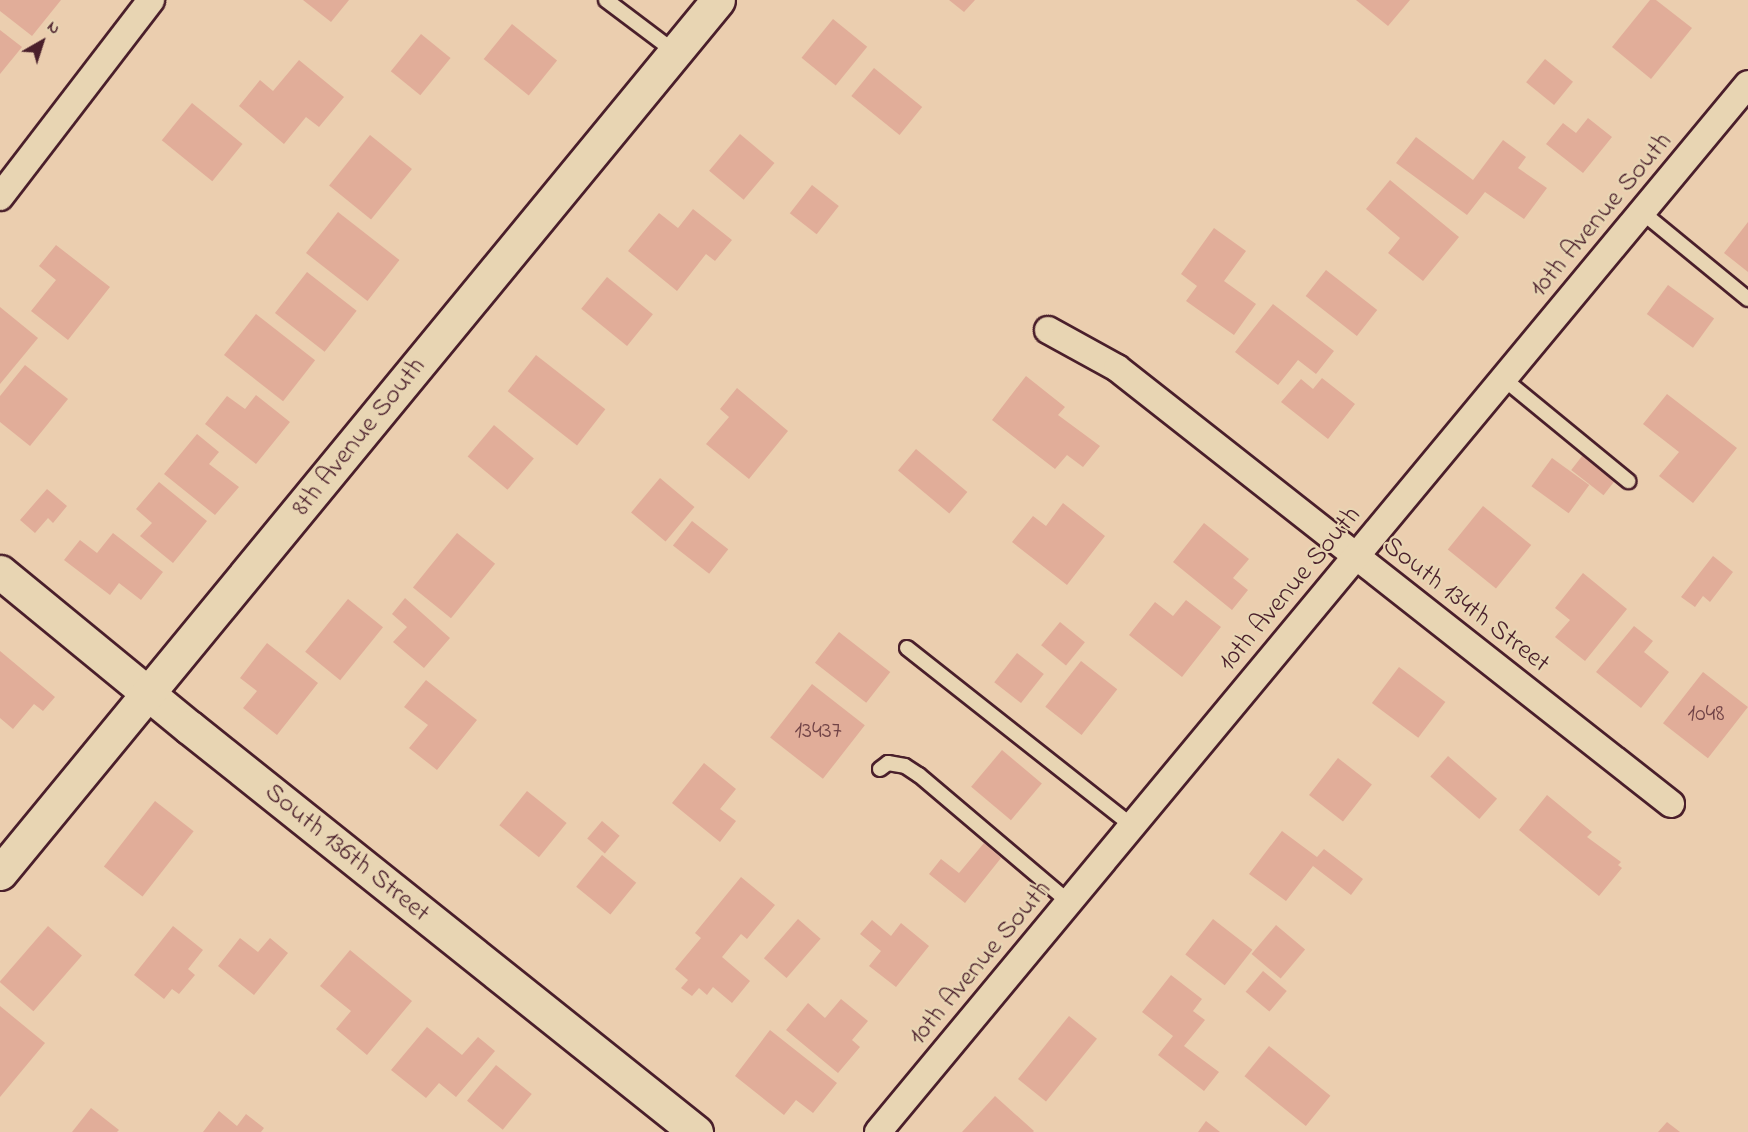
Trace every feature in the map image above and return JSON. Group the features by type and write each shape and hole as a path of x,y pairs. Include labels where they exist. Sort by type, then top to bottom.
{"street":[{"path":"0,197 151,0"},
{"name":"8th Avenue South","path":"0,873 718,0"},
{"name":"10th Avenue South","path":"878,1132 1748,84"},
{"name":"South 134th Street","path":"1048,330 1117,368 1671,804"},
{"name":"South 136th Street","path":"0,572 189,727 696,1132"}],"lane":[{"path":"606,0 675,52"},
{"path":"1642,212 1748,299"},
{"path":"1504,379 1628,482"},
{"path":"907,648 1132,826"},
{"path":"880,769 888,763 905,766 919,775 1070,902"}],"building":[{"path":"0,0 61,0 32,36 0,11"},
{"path":"303,0 349,0 331,22"},
{"path":"949,0 975,0 964,12"},
{"path":"1356,0 1410,0 1388,26"},
{"path":"1650,0 1656,0 1692,28 1651,79 1612,47"},
{"path":"833,19 867,47 836,86 802,58"},
{"path":"512,24 557,61 529,95 484,59"},
{"path":"0,30 22,47 0,74"},
{"path":"421,34 451,58 420,95 391,71"},
{"path":"1545,59 1573,82 1554,105 1526,82"},
{"path":"299,60 344,97 319,127 306,117 284,144 239,106 260,80 273,91"},
{"path":"874,68 922,107 900,135 851,96"},
{"path":"192,103 243,144 212,181 162,140"},
{"path":"1588,118 1612,137 1583,173 1546,144 1563,123 1576,133"},
{"path":"740,134 774,163 744,200 709,171"},
{"path":"370,135 412,169 371,219 329,186"},
{"path":"1416,137 1473,180 1503,140 1526,157 1518,168 1547,188 1524,219 1485,192 1467,215 1396,163"},
{"path":"1390,180 1459,237 1423,281 1388,253 1400,238 1366,209"},
{"path":"812,185 839,206 817,234 790,213"},
{"path":"693,209 732,240 715,261 706,254 677,291 628,251 659,213 678,228"},
{"path":"338,212 399,260 367,301 306,253"},
{"path":"1748,222 1748,272 1724,253"},
{"path":"1214,228 1246,251 1224,281 1256,304 1234,335 1186,301 1197,286 1181,274"},
{"path":"56,245 110,287 68,340 31,311 56,280 39,266"},
{"path":"1326,270 1377,310 1357,336 1306,296"},
{"path":"307,272 357,311 325,352 275,313"},
{"path":"607,277 653,314 627,346 581,309"},
{"path":"1668,285 1714,319 1693,348 1647,314"},
{"path":"1273,304 1334,351 1316,374 1298,360 1278,385 1235,352"},
{"path":"0,307 38,338 0,384"},
{"path":"256,314 315,360 283,401 224,355"},
{"path":"536,355 605,409 577,445 508,391"},
{"path":"25,365 68,399 30,446 0,422 0,396"},
{"path":"1026,376 1065,407 1058,415 1100,446 1083,467 1067,455 1055,469 992,420"},
{"path":"1322,378 1355,404 1328,439 1281,402 1301,379 1313,389"},
{"path":"737,388 788,431 749,479 706,444 729,417 720,409"},
{"path":"1667,394 1737,448 1693,503 1659,476 1679,452 1643,424"},
{"path":"256,395 290,422 256,464 205,424 227,396 245,409"},
{"path":"494,425 534,458 507,490 468,456"},
{"path":"197,434 219,452 209,464 239,487 215,515 164,474"},
{"path":"916,449 967,492 949,514 898,470"},
{"path":"1586,451 1618,476 1604,495 1571,470"},
{"path":"1552,458 1589,485 1569,513 1531,486"},
{"path":"660,478 694,507 666,541 631,512"},
{"path":"159,482 207,521 173,563 140,536 152,523 136,509"},
{"path":"47,489 67,506 53,523 48,518 35,533 20,520"},
{"path":"1063,503 1105,536 1067,585 1012,542 1033,516 1046,526"},
{"path":"1483,506 1531,545 1496,589 1448,550"},
{"path":"692,521 728,549 709,574 673,545"},
{"path":"1204,523 1249,559 1233,578 1248,590 1232,610 1173,562"},
{"path":"113,533 163,572 141,600 119,583 110,595 64,560 80,540 97,553"},
{"path":"457,533 495,564 451,618 413,587"},
{"path":"1713,556 1733,572 1710,602 1703,596 1695,607 1681,597"},
{"path":"1583,573 1627,609 1585,661 1555,637 1570,620 1555,608"},
{"path":"405,598 450,638 424,668 393,642 407,627 392,614"},
{"path":"348,599 383,627 340,680 305,652"},
{"path":"1186,600 1221,627 1182,677 1129,635 1155,602 1173,616"},
{"path":"1060,622 1085,642 1066,665 1041,645"},
{"path":"1634,626 1653,641 1644,652 1669,672 1641,708 1596,672"},
{"path":"839,632 890,672 866,703 815,663"},
{"path":"267,643 318,683 277,735 243,708 257,691 240,678"},
{"path":"0,651 55,697 43,711 34,704 13,729 0,718"},
{"path":"1017,653 1044,674 1021,703 994,682"},
{"path":"1081,661 1117,689 1082,735 1045,707"},
{"path":"1399,667 1445,702 1418,738 1372,703"},
{"path":"1703,672 1748,707 1708,758 1663,723"},
{"path":"426,680 477,720 437,770 409,748 428,725 404,707"},
{"path":"812,684 865,725 823,779 770,738"},
{"path":"1002,750 1042,783 1011,820 971,787"},
{"path":"1448,756 1497,799 1479,819 1430,776"},
{"path":"1338,758 1372,784 1343,822 1309,795"},
{"path":"704,763 736,789 720,809 736,821 720,842 672,803"},
{"path":"527,791 567,823 539,857 499,825"},
{"path":"1547,795 1592,832 1587,837 1621,862 1618,865 1622,868 1599,896 1519,830"},
{"path":"155,801 194,831 143,897 104,866"},
{"path":"602,821 620,836 605,853 587,839"},
{"path":"1282,831 1317,857 1324,849 1363,879 1351,895 1313,866 1286,901 1249,874"},
{"path":"984,843 1001,858 965,903 929,874 941,859 959,873"},
{"path":"602,855 636,883 610,915 576,887"},
{"path":"741,877 775,905 747,939 741,934 722,957 750,981 732,1003 713,987 707,995 699,988 692,996 681,988 688,980 675,969 701,938 695,933"},
{"path":"798,919 821,939 787,978 764,958"},
{"path":"1213,919 1252,950 1225,985 1185,954"},
{"path":"872,920 891,936 901,923 929,946 896,987 869,966 881,951 860,934"},
{"path":"1276,925 1305,949 1281,979 1252,954"},
{"path":"48,926 82,956 33,1011 0,981"},
{"path":"173,926 203,950 188,969 195,975 179,994 172,989 164,999 134,975"},
{"path":"240,938 258,952 270,938 288,953 254,995 218,966"},
{"path":"350,950 412,1001 367,1055 336,1029 351,1011 320,986"},
{"path":"1263,971 1287,991 1269,1012 1246,992"},
{"path":"1171,975 1202,999 1193,1011 1205,1020 1184,1046 1219,1072 1204,1091 1158,1055 1173,1036 1142,1012"},
{"path":"841,999 868,1021 852,1040 860,1047 838,1073 786,1030 808,1003 825,1018"},
{"path":"0,1006 45,1043 0,1097"},
{"path":"1069,1016 1097,1039 1046,1102 1018,1079"},
{"path":"427,1027 462,1055 478,1037 495,1051 456,1097 439,1083 426,1098 391,1070"},
{"path":"770,1030 837,1083 813,1113 796,1100 784,1115 735,1076"},
{"path":"1269,1046 1330,1096 1306,1126 1244,1076"},
{"path":"496,1065 532,1094 503,1130 467,1101"},
{"path":"995,1096 1034,1131 962,1132"},
{"path":"91,1108 119,1130 117,1132 72,1132"},
{"path":"219,1111 237,1126 246,1114 264,1128 261,1132 203,1132"},
{"path":"1206,1121 1220,1132 1198,1132"},
{"path":"1667,1122 1680,1132 1658,1132"}]}
